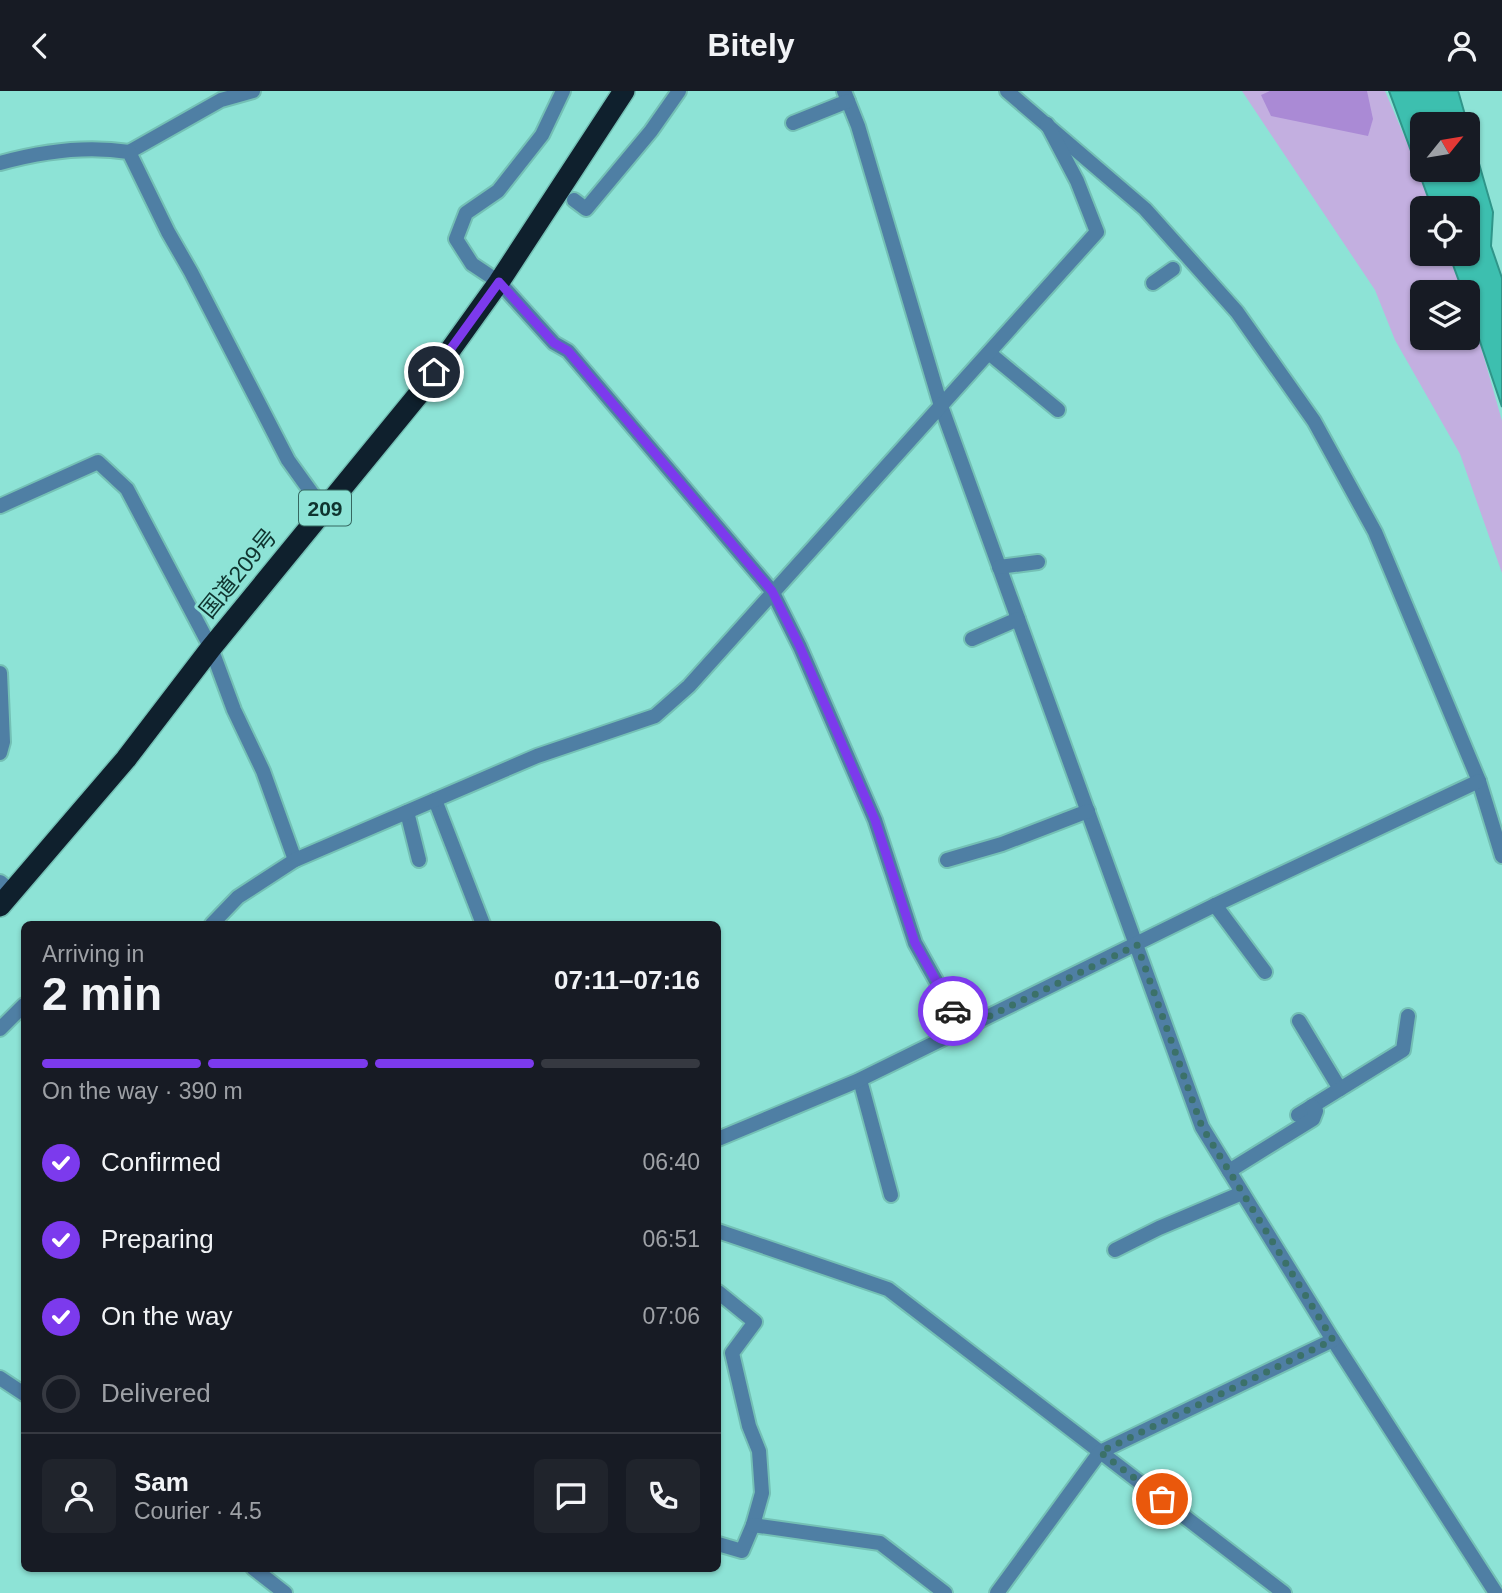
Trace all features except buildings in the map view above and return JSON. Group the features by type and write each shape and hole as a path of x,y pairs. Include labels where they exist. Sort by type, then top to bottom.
{"highway":[{"name":"国道209号","path":"4,893 126,759 211,648 418,395 499,282 624,91"}],"street":[{"path":"0,163 55,150 103,148 129,152 221,100 253,91"},
{"path":"563,91 542,135 498,191 466,213 456,239 472,264 499,282 554,343 568,351 772,591 800,647 875,820 915,943 963,1029"},
{"path":"573,200 586,209 652,131 679,91"},
{"path":"1007,91 1145,209 1237,311 1314,421 1375,532 1479,781 1502,856"},
{"path":"793,123 846,96 941,406 1202,1127 1333,1340 1496,1593"},
{"path":"215,921 238,897 295,860 537,756 655,716 689,687 772,591 1097,232 1077,181 1047,124"},
{"path":"129,152 288,460 324,510"},
{"path":"1153,283 1173,269"},
{"path":"989,353 1058,410"},
{"path":"0,506 98,461 127,489 211,648 234,710 263,771 295,860"},
{"path":"999,567 1038,562"},
{"path":"972,639 1018,619"},
{"path":"0,673 0,753"},
{"path":"721,1138 860,1080 1214,905 1479,781"},
{"path":"435,800 482,921"},
{"path":"947,860 1002,844 1088,811"},
{"path":"407,812 419,860"},
{"path":"1214,905 1265,972"},
{"path":"0,1030 21,1008"},
{"path":"1298,1115 1403,1050 1408,1016"},
{"path":"1299,1021 1340,1089"},
{"path":"860,1080 891,1195"},
{"path":"1229,1171 1312,1119 1316,1111 1312,1106"},
{"path":"1115,1250 1242,1193"},
{"path":"721,1232 888,1289 1284,1593"},
{"path":"721,1294 755,1322 732,1353 749,1426 759,1451 762,1493 742,1551 721,1545"},
{"path":"997,1593 1100,1452 1333,1340"},
{"path":"0,1378 21,1392"},
{"path":"753,1525 880,1543 945,1593"},
{"path":"258,1572 285,1593"}],"shaded area":[{"path":"1242,91 1385,91 1410,150 1410,182 1424,182 1430,196 1410,196 1410,266 1458,266 1463,280 1410,280 1410,350 1480,350 1480,343 1502,421 1502,573 1460,454 1395,340 1375,290"},
{"path":"1270,91 1367,91 1373,119 1368,136 1271,116 1261,95"},
{"path":"1389,91 1458,91 1464,112 1410,112 1410,148"},
{"path":"1480,167 1493,212 1491,246 1502,278 1502,407 1480,342 1480,280 1459,280 1453,266 1480,266 1480,196 1428,196 1422,182 1480,182"}],"way so far":[{"path":"953,1011 963,1029 1137,945 1202,1127 1333,1340 1100,1452 1162,1499"}],"route":[{"path":"434,372 499,282 554,343 568,351 772,591 800,647 875,820 915,943 953,1011"}]}
